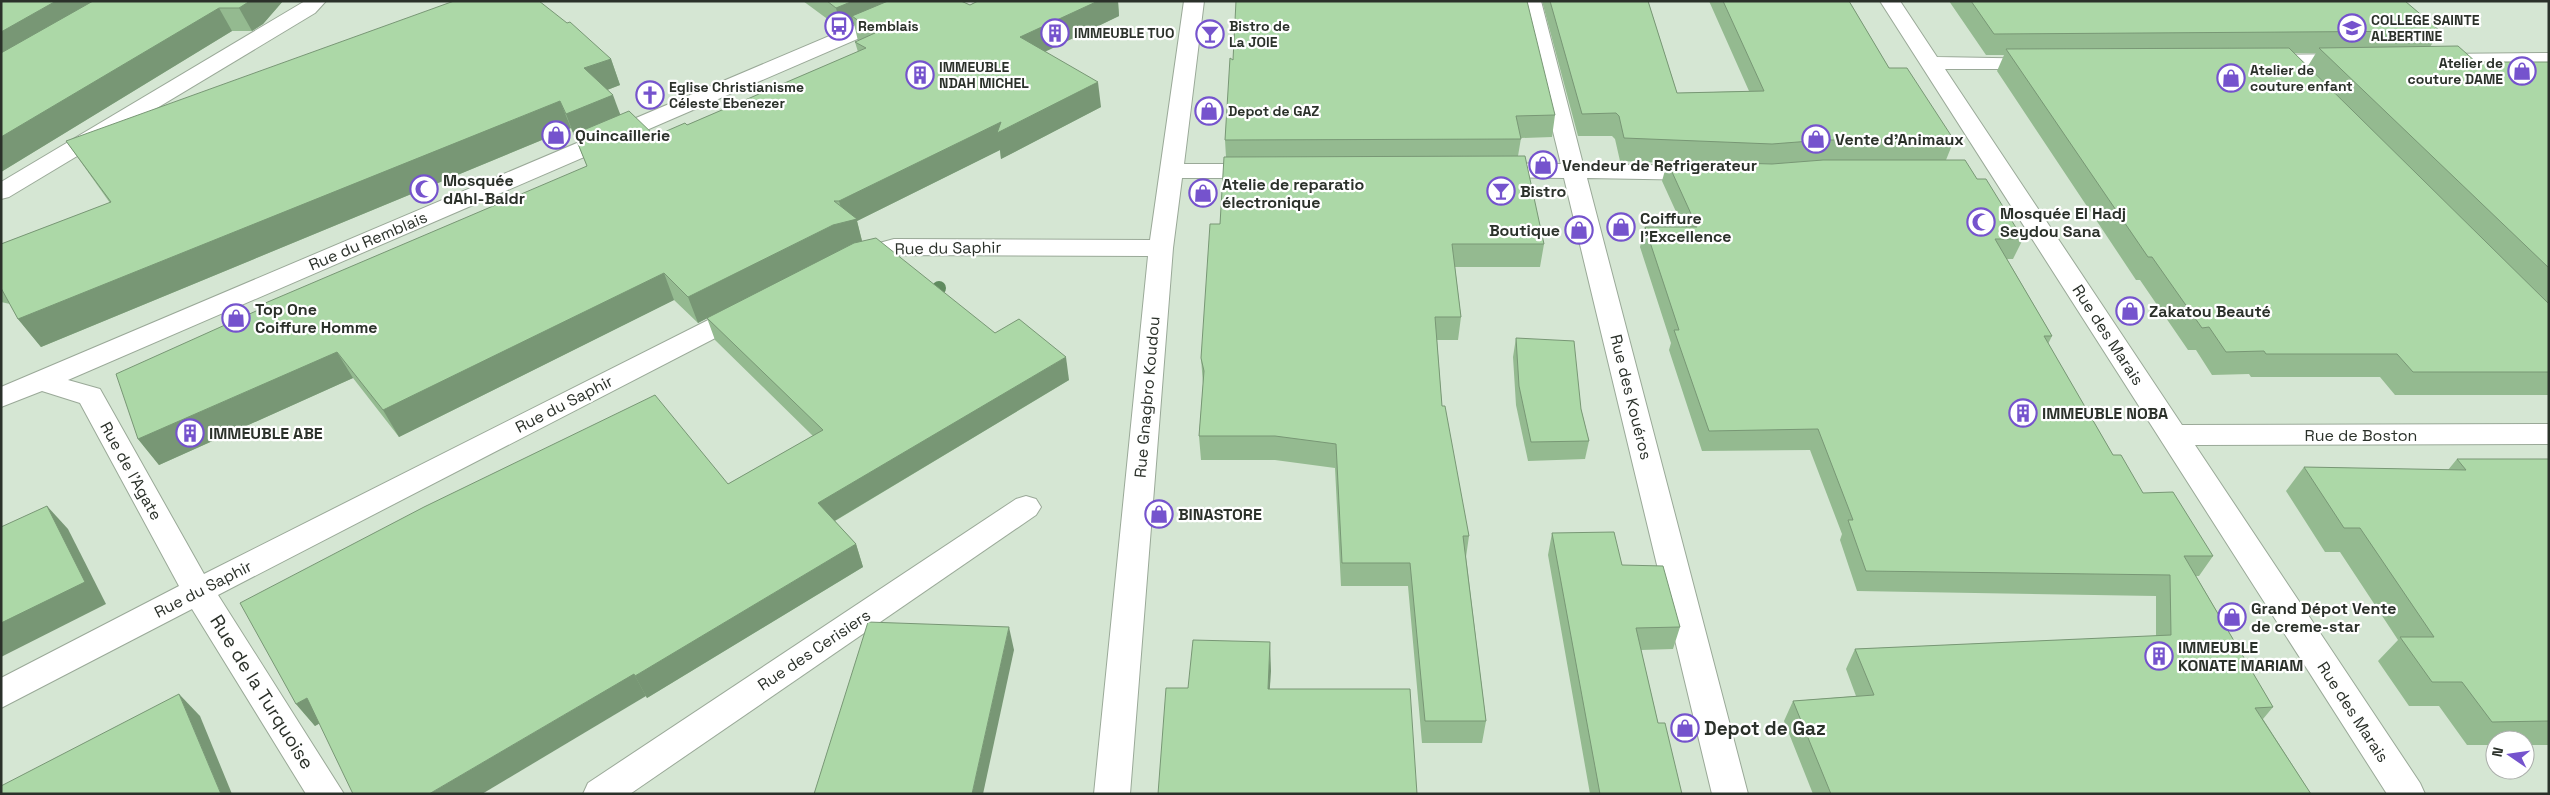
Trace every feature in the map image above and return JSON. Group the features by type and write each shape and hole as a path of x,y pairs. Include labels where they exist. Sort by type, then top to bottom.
{"street":[{"path":"1,192 308,9 316,1"},
{"name":"Rue du Remblais","path":"1,398 929,1"},
{"name":"Rue Gnagbro Koudou","path":"1112,794 1161,248 1194,1"},
{"name":"Rue des Kouéros","path":"1531,1 1575,170 1730,794"},
{"name":"Rue des Marais","path":"1890,1 2407,794"},
{"path":"2421,60 2549,59"},
{"path":"2244,61 2372,60"},
{"path":"2284,61 2305,82"},
{"path":"1931,64 2058,62"},
{"path":"1466,170 1575,170 1718,174"},
{"path":"1170,171 1278,171"},
{"path":"1972,171 2001,171"},
{"name":"Rue du Saphir","path":"832,267 850,258 894,247 1161,248"},
{"name":"Rue du Saphir","path":"1,694 198,591 771,299"},
{"name":"Rue de l'Agate","path":"40,382 90,396 198,591"},
{"name":"Rue de Boston","path":"2173,436 2549,434"},
{"name":"Rue des Cerisiers","path":"601,794 1026,507"},
{"name":"Rue de la Turquoise","path":"198,591 326,794"}],"building":[{"path":"1,1 56,1 1,32"},
{"path":"93,1 250,1 239,8 219,8 1,137 1,53"},
{"path":"454,1 539,1 567,23 570,22 611,59 584,68 613,95 566,114 560,101 18,319 1,288 1,244 111,202 66,141"},
{"path":"827,1 853,1 836,8"},
{"path":"888,1 961,1 970,5 978,1 1098,1 1020,37 1098,82 997,133 1001,122 839,201 834,201 857,219 833,225 688,297 664,273 383,410 337,352 138,439 116,374 265,307 263,304 587,166 574,134 629,111 655,136 685,123 687,125 866,48 855,42 875,33 852,16"},
{"path":"1236,1 1527,1 1555,115 1516,116 1521,139 1225,140 1230,58 1233,60"},
{"path":"1550,1 1648,1 1677,93 1764,91 1723,1 1849,1 1889,68 1907,68 1954,140 1824,140 1772,144 1624,138 1619,116 1616,113 1582,114"},
{"path":"1971,1 2405,1 2440,31 1994,34"},
{"path":"2458,46 2476,62 2549,62 2549,268 2319,48"},
{"path":"2289,48 2549,304 2549,372 2413,372 2397,354 2266,354 2264,351 2226,352 2209,327 2202,328 2152,257 2148,257 2006,49"},
{"path":"1525,156 1544,244 1452,244 1461,317 1435,317 1442,406 1445,406 1469,536 1463,536 1486,721 1425,721 1410,563 1342,563 1336,444 1275,436 1199,436 1204,371 1201,358 1210,224 1220,224 1224,157"},
{"path":"1823,160 1965,160 1977,179 1986,179 2023,239 1995,239 2052,336 2044,336 2113,455 2121,455 2143,493 2173,492 2213,556 2184,556 2273,707 2255,708 2311,794 1831,794 1793,701 1874,695 1855,649 2171,635 2170,575 1866,571 1848,520 1853,520 1818,429 1709,431 1674,330 1679,330 1645,227 1697,227 1667,161 1772,164"},
{"path":"876,238 995,333 1019,319 1066,357 818,503 856,544 635,676 634,674 429,794 353,794 307,698 296,704 240,603 424,507 655,395 728,484 823,430 707,318 854,243"},
{"path":"1516,338 1574,341 1581,409 1589,441 1531,442 1519,386"},
{"path":"2457,459 2549,459 2549,721 2492,722 2462,682 2432,682 2400,637 2434,637 2360,528 2344,528 2304,467 2466,470"},
{"path":"47,506 85,582 1,623 1,527"},
{"path":"1614,532 1622,565 1663,566 1680,627 1636,628 1658,723 1665,723 1682,794 1600,794 1552,533"},
{"path":"868,622 1009,627 972,794 814,794"},
{"path":"1193,640 1270,642 1268,689 1410,689 1417,794 1158,794 1166,688 1188,688"},
{"path":"179,694 221,794 1,794 1,786"}],"place":[{"name":"Remblais","path":"839,26"},
{"name":"COLLEGE SAINTE ALBERTINE","path":"2352,28"},
{"name":"IMMEUBLE TUO","path":"1055,33"},
{"name":"Bistro de La JOIE","path":"1210,34"},
{"name":"Atelier de couture DAME","path":"2522,71"},
{"name":"IMMEUBLE NDAH MICHEL","path":"920,75"},
{"name":"Atelier de couture enfant","path":"2231,78"},
{"name":"Eglise Christianisme Céleste Ebenezer","path":"650,95"},
{"name":"Depot de GAZ","path":"1209,111"},
{"name":"Quincaillerie","path":"556,135"},
{"name":"Vente d'Animaux","path":"1816,139"},
{"name":"Vendeur de Refrigerateur","path":"1543,165"},
{"name":"Mosquée dAhl-Baldr","path":"424,189"},
{"name":"Bistro","path":"1501,191"},
{"name":"Atelie de reparatio électronique","path":"1203,193"},
{"name":"Mosquée El Hadj Seydou Sana","path":"1981,222"},
{"name":"Coiffure l'Excellence","path":"1621,227"},
{"name":"Boutique","path":"1579,230"},
{"name":"Zakatou Beauté","path":"2130,311"},
{"name":"Top One Coiffure Homme","path":"236,318"},
{"name":"IMMEUBLE NOBA","path":"2023,413"},
{"name":"IMMEUBLE ABE","path":"190,433"},
{"name":"BINASTORE","path":"1159,514"},
{"name":"Grand Dépot Vente de creme-star","path":"2232,617"},
{"name":"IMMEUBLE KONATE MARIAM","path":"2159,656"},
{"name":"Depot de Gaz","path":"1685,728"}]}
